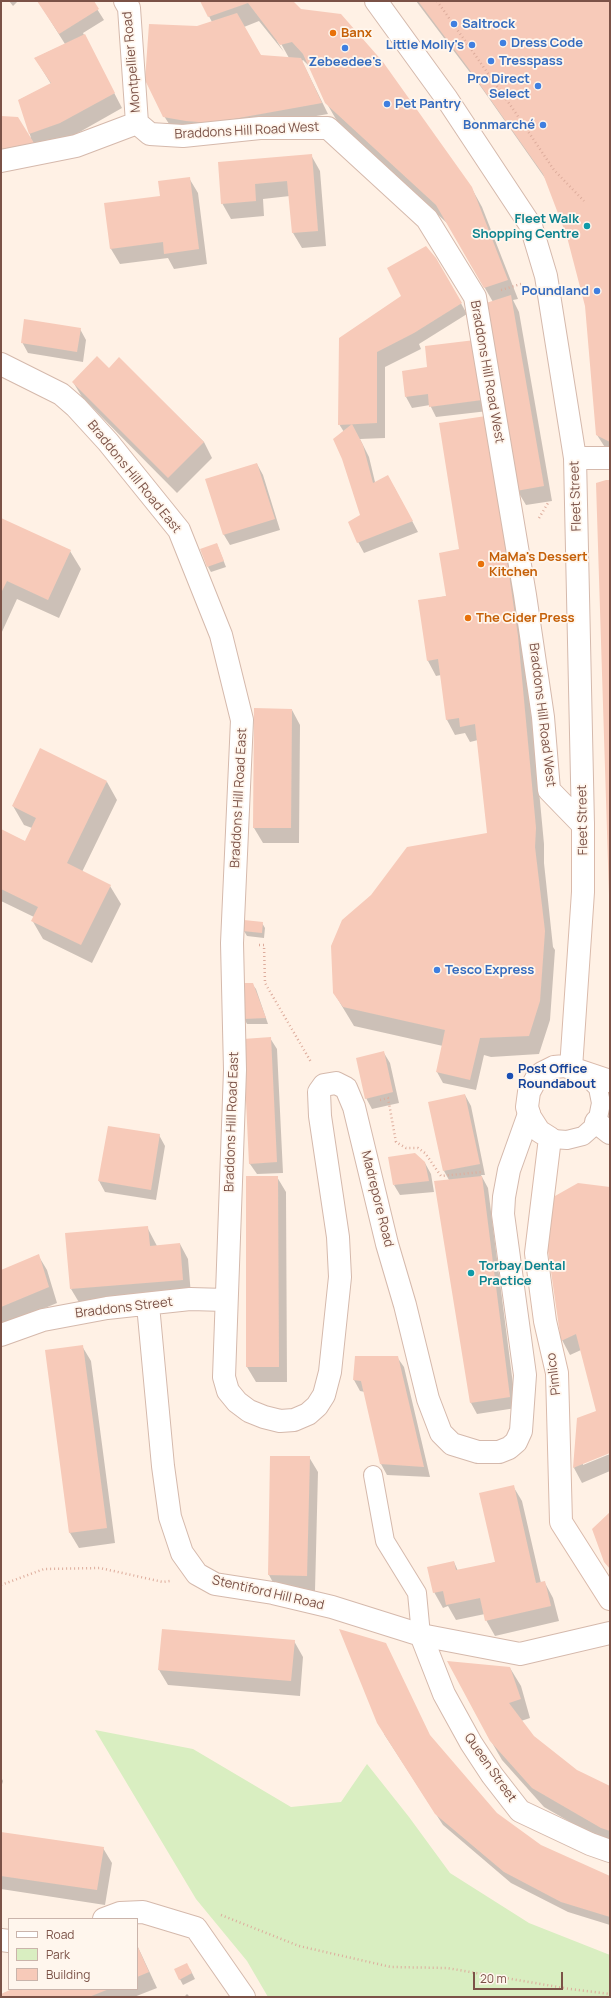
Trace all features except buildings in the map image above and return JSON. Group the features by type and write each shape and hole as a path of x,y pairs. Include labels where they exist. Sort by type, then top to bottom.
{"street":[{"name":"Montpellier Road","path":"125,1 129,8 137,123"},
{"name":"Fleet Street","path":"376,1 446,99 531,226 546,276 575,458 583,826 583,892 575,1069"},
{"path":"1,161 76,146 137,123"},
{"name":"Braddons Hill Road West","path":"137,123 150,134 183,136 260,128 328,128 426,219 475,297 525,594 543,717 549,790 583,826"},
{"name":"Braddons Hill Road East","path":"1,364 61,394 76,407 108,442 179,530 218,628 242,720 232,943 235,1070 226,1300"},
{"path":"575,458 610,458"},
{"path":"551,1138 539,1131 529,1114 527,1107 529,1092 536,1079 542,1073 554,1067 565,1066 610,1081"},
{"name":"Madrepore Road","path":"324,1085 336,1083 346,1088 354,1107 387,1244 434,1418 441,1433 452,1444 478,1452 499,1452 509,1448 516,1442 521,1431 525,1374 503,1214 504,1197 510,1170 529,1114"},
{"path":"226,1300 224,1377 228,1392 237,1402 249,1411 264,1417 280,1420 294,1420 308,1414 318,1406 324,1395 330,1372 340,1277 338,1237 332,1184 320,1116 319,1092 324,1085"},
{"name":"Pimlico","path":"551,1138 536,1253 546,1321 557,1373 561,1522 610,1599"},
{"name":"Braddons Street","path":"1,1336 43,1320 107,1308 148,1305 190,1299 226,1300"},
{"name":"Stentiford Hill Road","path":"148,1305 163,1466 170,1517 182,1553 197,1574 215,1584 273,1593 332,1607 421,1635 520,1654 610,1633"},
{"name":"Queen Street","path":"421,1635 444,1694 468,1737 492,1775 520,1811 590,1844 610,1851"},
{"path":"107,1918 120,1913 144,1912 196,1928 244,1997"}],"lane":[{"path":"551,1138 567,1140 583,1136 603,1128 598,1088 575,1069"},
{"path":"373,1476 385,1542 417,1593 421,1635"}],"path":[{"path":"436,1 511,106 554,170 584,201"},
{"path":"475,297 546,276"},
{"path":"232,943 264,945 265,983 324,1085"},
{"path":"354,1107 388,1098 396,1142 406,1148 418,1148 425,1153 441,1176 510,1170"},
{"path":"1,1584 44,1569 100,1568 163,1582 197,1574"},
{"path":"196,1928 210,1911 299,1946 391,1967 447,1968 570,1989 610,1994"}],"green space":[{"path":"95,1730 193,1749 291,1807 341,1802 367,1764 409,1817 450,1873 529,1923 610,1955 610,1997 268,1997 247,1961 196,1899"}],"place":[{"name":"Saltrock","path":"454,24"},
{"name":"Banx","path":"333,33"},
{"name":"Dress Code","path":"503,43"},
{"name":"Little Molly's","path":"472,45"},
{"name":"Zebeedee's","path":"345,48"},
{"name":"Tresspass","path":"491,61"},
{"name":"Pro Direct Select","path":"538,86"},
{"name":"Pet Pantry","path":"387,104"},
{"name":"Bonmarché","path":"543,125"},
{"name":"Fleet Walk Shopping Centre","path":"587,226"},
{"name":"Poundland","path":"597,291"},
{"name":"MaMa's Dessert Kitchen","path":"481,564"},
{"name":"The Cider Press","path":"468,618"},
{"name":"Tesco Express","path":"437,970"},
{"name":"Post Office Roundabout","path":"510,1076"},
{"name":"Torbay Dental Practice","path":"471,1273"}]}
